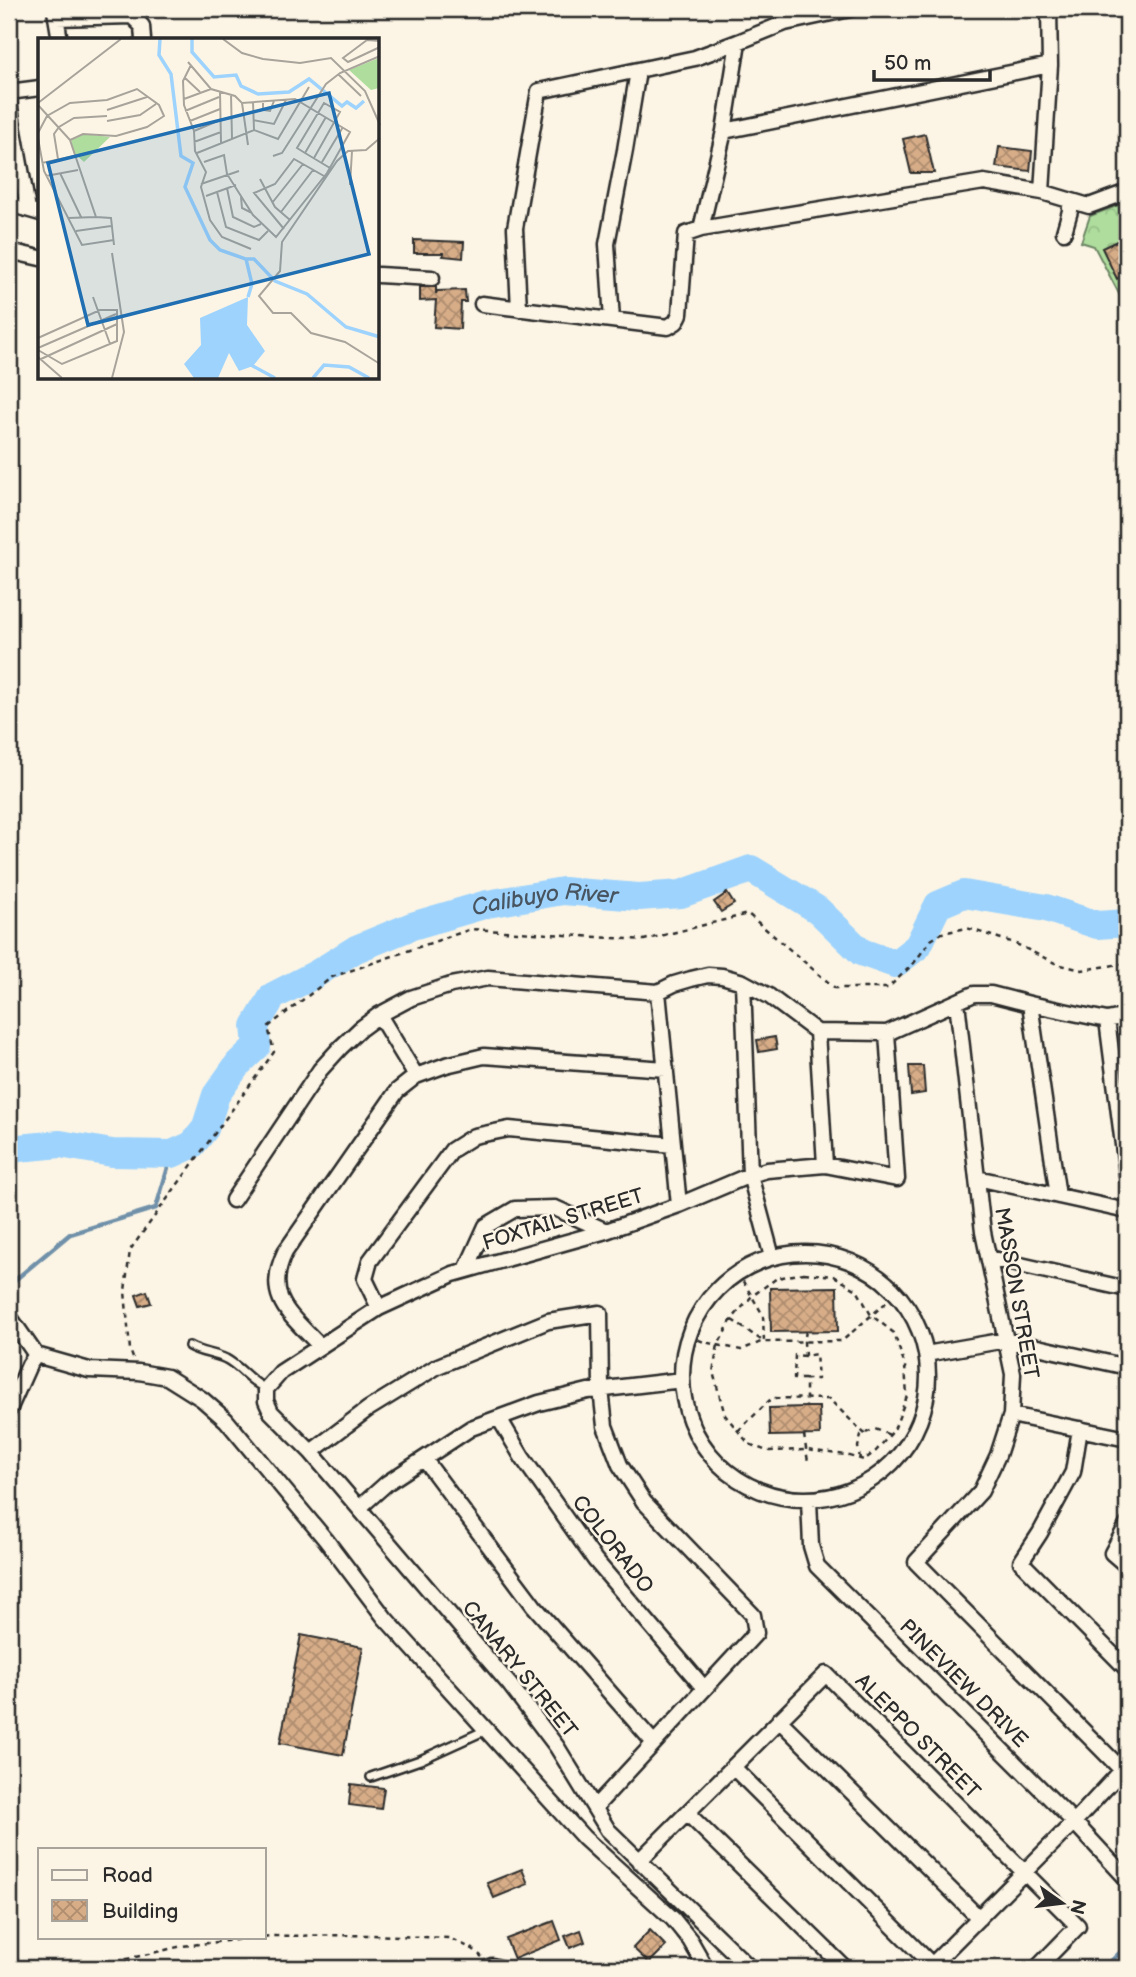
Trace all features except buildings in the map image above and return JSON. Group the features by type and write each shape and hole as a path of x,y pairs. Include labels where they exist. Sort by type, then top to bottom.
{"street":[{"path":"519,309 515,228 539,91 695,58 785,23 850,9"},
{"path":"1042,192 1050,65 1049,9"},
{"path":"60,38 55,13 132,16 142,26 143,38"},
{"path":"701,229 724,131 738,43"},
{"path":"724,131 1050,65"},
{"path":"612,320 607,244 638,71"},
{"path":"9,92 38,88"},
{"path":"9,103 34,211 9,204"},
{"path":"481,304 668,327 676,323 680,314 686,234 701,229 984,182 1042,192 1089,206 1127,192"},
{"path":"1064,232 1070,201"},
{"path":"9,251 38,258"},
{"path":"380,275 432,278"},
{"path":"233,1200 320,1070 360,1029 411,998 451,985 488,978 658,992 674,984 708,975 722,976 743,982 769,996 817,1032 887,1033 974,994 991,994 1107,1020 1127,1016"},
{"path":"743,982 750,1175 772,1257"},
{"path":"658,992 679,1205"},
{"name":"MASSON STREET","path":"957,1002 983,1232 1013,1374 1011,1415 998,1455 981,1491 916,1562 1126,1770"},
{"path":"1030,1004 1058,1196"},
{"path":"379,1015 416,1076"},
{"path":"1107,1020 1127,1176"},
{"path":"817,1032 825,1165"},
{"name":"FOXTAIL STREET","path":"266,1390 281,1372 380,1308 453,1274 606,1231 679,1205 750,1175 786,1167 825,1165 898,1179 887,1033"},
{"path":"320,1346 280,1299 276,1283 278,1267 285,1252 397,1091 416,1076 484,1056 666,1069"},
{"path":"380,1308 365,1279 370,1261 452,1150 474,1136 509,1129 673,1146"},
{"path":"977,1178 1127,1211"},
{"path":"466,1270 486,1226 515,1209 555,1208 606,1231"},
{"path":"806,1252 840,1257 871,1271 897,1293 910,1312 920,1332 926,1354 928,1386 921,1418 907,1446 886,1470 859,1488 835,1496 809,1500 787,1499 738,1481 715,1461 698,1437 687,1410 682,1380 683,1357 701,1311 717,1290 738,1273 772,1257 806,1252"},
{"path":"989,1258 1127,1289"},
{"path":"311,1452 368,1409 438,1366 548,1321 600,1313 601,1389 605,1426 620,1465 645,1502 753,1615 756,1633 595,1807"},
{"path":"9,1316 33,1352 89,1370 139,1372 175,1381 202,1399 226,1420 326,1540 385,1618 584,1838 673,1919 690,1940 706,1968"},
{"path":"926,1354 1006,1340 1127,1367"},
{"path":"9,1410 33,1352"},
{"path":"359,1508 387,1483 471,1428 539,1403 601,1389 682,1380"},
{"name":"CANARY STREET","path":"266,1390 266,1401 271,1412 311,1452 510,1685 557,1747 608,1830 750,1968"},
{"path":"1011,1415 1127,1439"},
{"name":"COLORADO","path":"499,1418 522,1457 595,1560 704,1688"},
{"path":"1080,1429 1073,1472 1021,1562 1127,1669"},
{"path":"424,1459 534,1606 654,1743"},
{"name":"PINEVIEW DRIVE","path":"809,1500 811,1546 817,1566 1127,1878"},
{"path":"1127,1525 1112,1553 1127,1566"},
{"name":"ALEPPO STREET","path":"639,1860 826,1674 1078,1926 1037,1968"},
{"path":"779,1720 979,1918"},
{"path":"733,1767 932,1967 1126,1770"},
{"path":"687,1813 845,1968"}],"lane":[{"path":"189,1346 198,1352 235,1364 253,1383 266,1390"},
{"path":"371,1777 420,1760 486,1730"}],"path":[{"path":"139,1372 130,1350 125,1291 131,1250 274,1052 268,1027 332,976 471,929 644,940 748,914 835,988 888,988 914,963 931,940 942,933 967,928 1014,943 1057,964 1082,970 1127,963"},
{"path":"738,1273 763,1315 765,1342"},
{"path":"804,1273 834,1276 857,1290 872,1315 894,1333 905,1366 907,1396 894,1430 876,1451 864,1460 806,1450 767,1451 749,1444 725,1415 713,1372 718,1345 732,1320 752,1296 777,1278 804,1273"},
{"path":"689,1336 741,1350 761,1342 842,1341 897,1293"},
{"path":"732,1320 765,1342"},
{"path":"805,1356 806,1331"},
{"path":"816,1354 818,1379 794,1379 796,1355 805,1356 816,1354"},
{"path":"806,1380 806,1407"},
{"path":"738,1431 772,1398 829,1399 865,1434"},
{"path":"860,1459 858,1447 861,1435 875,1429 890,1435"},
{"path":"804,1435 808,1462"},
{"path":"266,1936 372,1935 449,1938 473,1949 496,1967"},
{"path":"106,1964 182,1946 252,1938"}],"green space":[{"path":"1127,202 1127,309 1094,246 1081,242 1090,216"}],"waterway":[{"name":"Calibuyo River","path":"9,1149 60,1144 112,1153 172,1154 192,1145 205,1129 216,1095 238,1064 257,1046 255,1026 273,996 356,949 412,926 487,904 563,891 639,897 681,894 751,869 818,910 861,952 895,964 918,946 938,905 964,894 1046,908 1097,925 1127,923"},
{"path":"9,1285 70,1234 156,1208 172,1154"},
{"path":"1104,1968 1127,1946"}]}
